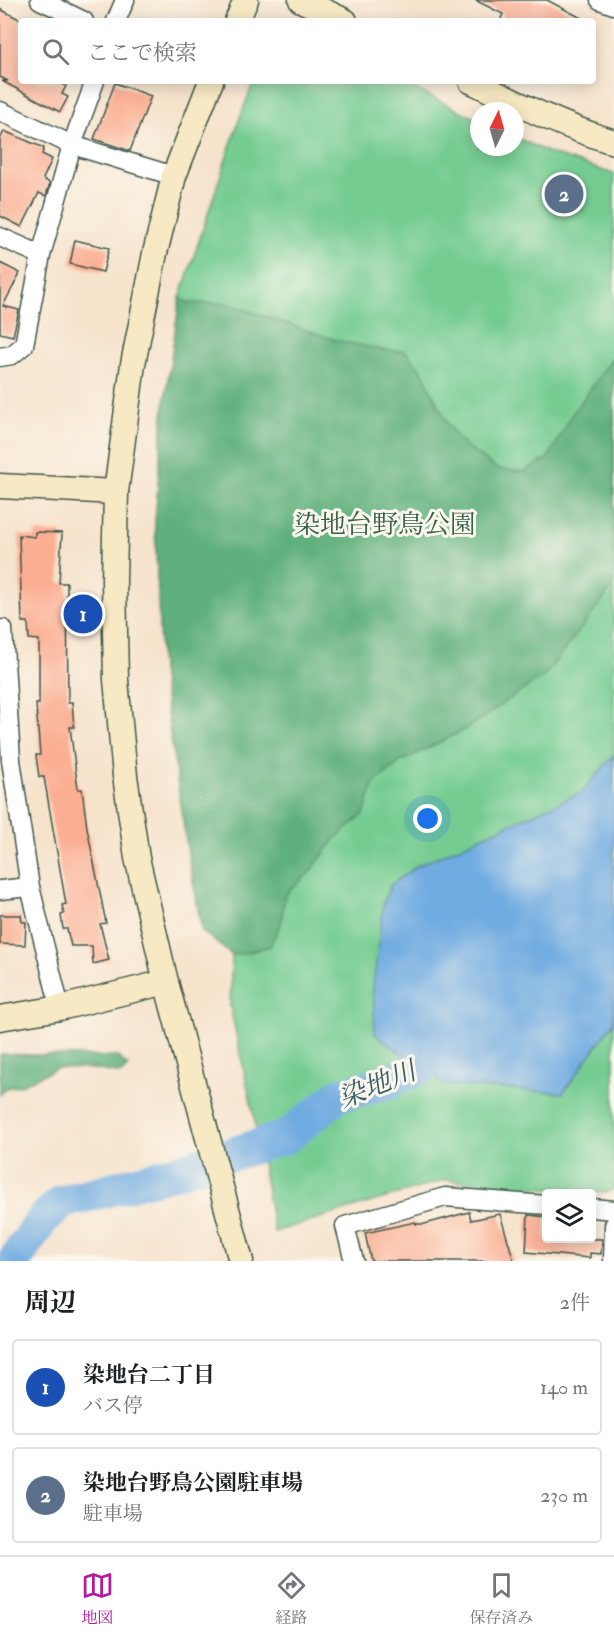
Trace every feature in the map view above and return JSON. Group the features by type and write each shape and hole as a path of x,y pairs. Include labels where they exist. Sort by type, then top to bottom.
{"street":[{"path":"40,0 78,18"},
{"path":"117,18 125,0"},
{"path":"238,18 246,0"},
{"path":"301,0 339,18"},
{"path":"600,0 614,5"},
{"path":"0,357 12,355 24,345 41,255 72,146 94,84"},
{"path":"210,84 174,176 155,253 133,364 116,492 114,581 116,680 125,776 137,858 166,982 241,1261"},
{"path":"477,84 552,120 614,141"},
{"path":"0,111 72,146 174,176"},
{"path":"0,237 41,255"},
{"path":"0,486 116,492"},
{"path":"0,630 3,629 5,760 30,888 60,1008"},
{"path":"0,890 30,888"},
{"path":"0,1018 60,1008 166,982"},
{"path":"354,1261 345,1226 445,1197 542,1205"},
{"path":"596,1208 614,1210"},
{"path":"613,1261 614,1226"}],"green space":[{"name":"染地台野鳥公園","path":"253,84 405,84 470,116 470,156 524,156 524,141 549,153 614,174 614,1188 606,1193 596,1192 596,1189 556,1189 444,1180 274,1232 254,1117 230,1006 232,955 202,931 186,841 161,670 155,523 164,407 180,298"},
{"path":"180,298 188,303 226,303 336,340 382,350 405,351 422,371 448,425 465,446 497,469 524,472 548,458 573,413 614,356 614,585 546,674 466,729 400,762 374,783 364,814 335,839 310,872 285,895 281,923 270,946 232,955 202,931 186,841 161,670 155,523 164,407"},
{"path":"0,1054 118,1057 128,1066 121,1074 94,1069 57,1068 21,1085 6,1088 0,1095"}],"water":[{"path":"614,755 614,1022 563,1093 445,1085 375,1034 373,988 384,901 391,885 417,866 582,792"}],"building":[{"path":"475,0 547,0 581,18 501,18 503,14"},
{"path":"0,9 18,18 18,84 62,84 66,86 62,94 68,97 60,112 2,81 8,81 0,77"},
{"path":"115,84 151,96 130,151 94,139"},
{"path":"4,131 44,148 42,154 52,159 43,179 50,183 46,196 39,193 22,227 0,216 0,140"},
{"path":"75,240 109,248 103,272 70,264"},
{"path":"0,263 20,273 3,306 19,310 13,336 0,333"},
{"path":"35,532 62,533 59,583 67,583 68,703 72,702 74,727 70,727 78,789 82,789 87,828 106,923 100,924 109,960 93,964 92,946 71,946 67,929 63,929 62,905 66,904 44,777 39,777 36,755 40,755 36,704 39,704 39,640 29,639 28,622 22,622 19,535 35,537"},
{"path":"0,915 21,915 22,922 26,922 25,945 0,944"},
{"path":"469,1212 471,1220 500,1214 514,1261 371,1261 365,1233 415,1222 425,1224"},
{"path":"528,1215 542,1217 542,1243 596,1243 596,1239 602,1239 601,1254 590,1253 590,1258 526,1252"}],"waterway":[{"name":"染地川","path":"14,1261 43,1219 62,1202 168,1174 286,1137 339,1095 388,1082 424,1066 458,1039"}],"place":[{"name":"染地台野鳥公園駐車場","path":"564,194"},
{"name":"染地台二丁目","path":"83,614"}]}
